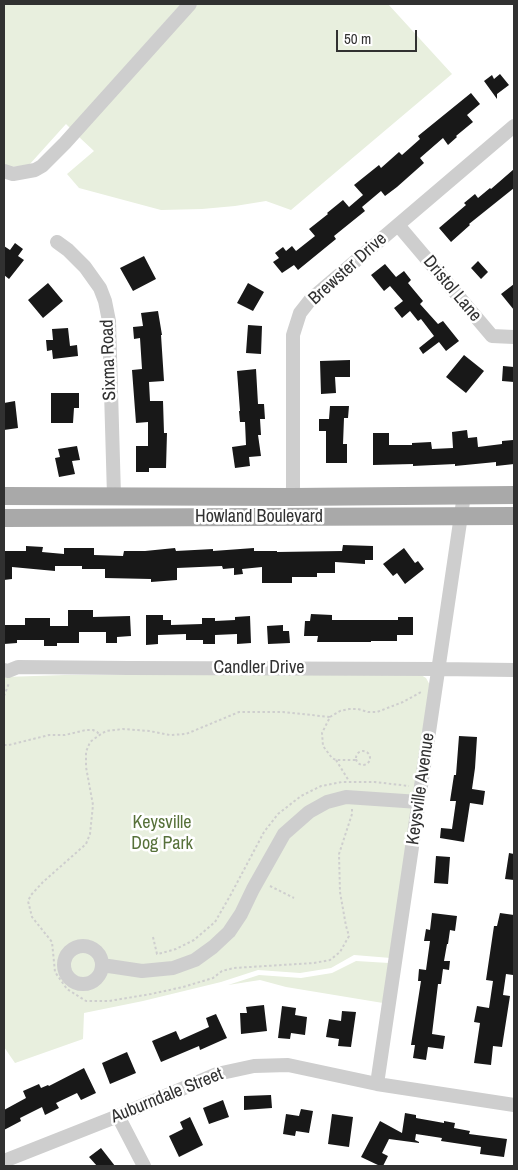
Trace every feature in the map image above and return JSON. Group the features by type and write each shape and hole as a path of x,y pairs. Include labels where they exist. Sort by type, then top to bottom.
{"main road":[{"name":"Howland Boulevard","path":"4,496 514,495"},
{"name":"Howland Boulevard","path":"4,518 514,516"}],"street":[{"path":"4,171 13,174 34,170 42,166 66,143 190,4"},
{"name":"Brewster Drive","path":"292,496 293,335 300,313 311,299 514,126"},
{"name":"Dristol Lane","path":"398,225 492,336 514,337"},
{"name":"Sixma Road","path":"57,242 85,267 100,288 105,301 109,321 114,496"},
{"name":"Keysville Avenue","path":"377,1084 464,495"},
{"name":"Candler Drive","path":"6,677 8,670 18,667 514,670"},
{"path":"102,965 142,970 174,968 195,960 214,947 229,932 241,914 284,834 308,812 327,802 346,796 388,801 419,802"},
{"name":"Auburndale Street","path":"4,1161 217,1074 254,1066 288,1065 377,1084 514,1105"},
{"path":"118,1116 144,1166"}],"path":[{"path":"4,696 6,677"},
{"path":"349,782 336,760 332,758 323,746 322,733 330,717 348,709 376,712 403,702 426,689"},
{"path":"330,717 283,712 239,712 186,734 170,735 149,730 123,728 100,734 90,742 86,752 86,767 93,805 90,834 86,844 43,882 28,901 32,917 52,942 55,972 67,989 86,1001 110,1001 183,988 213,978 222,971 234,968 314,963 330,960 340,952 349,936 340,892 339,854 352,814 352,805"},
{"path":"4,745 49,735 65,735 86,730 93,730 100,734"},
{"path":"336,760 356,760 362,766 369,763 370,758 367,752 363,751 357,755 356,760"},
{"path":"269,886 294,898"}],"green space":[{"path":"4,4 181,4 70,128 66,124 29,165 12,167 4,165"},
{"path":"198,4 388,4 452,74 291,210 266,201 202,209 161,210 79,188 67,174 94,151 79,137"},
{"name":"Keysville Dog Park","path":"65,675 421,675 426,678 431,687 391,958 354,955 331,968 300,973 258,970 221,982 84,1013 83,1039 15,1063 4,1047 4,677"},
{"path":"356,961 389,963 383,1003 286,987 260,980 228,985 259,975 301,978 332,973"}],"building":[{"path":"500,74 509,85 497,94 497,99 484,81 492,75 494,79"},
{"path":"471,93 480,104 467,115 473,122 448,145 443,138 420,158 424,163 385,196 381,191 362,207 365,211 334,236 336,239 298,270 294,265 282,273 273,262 279,258 275,253 283,247 286,251 292,246 296,251 315,236 309,229 327,213 343,200 349,207 363,195 354,185 379,165 381,168 399,152 402,155 420,139 418,136"},
{"path":"514,169 514,188 469,224 451,242 439,228 466,205 464,203 475,194 478,198"},
{"path":"15,243 23,249 18,256 24,260 9,279 4,275 4,246 10,250"},
{"path":"144,256 156,279 133,291 120,268"},
{"path":"478,261 488,272 481,279 471,268"},
{"path":"385,264 396,277 404,271 411,280 408,283 423,301 420,304 438,324 443,321 459,341 446,351 439,342 423,354 419,348 434,336 421,319 418,321 410,311 402,318 394,308 403,301 390,286 384,291 371,275"},
{"path":"48,283 63,301 43,318 28,300"},
{"path":"248,283 264,292 253,311 237,303"},
{"path":"514,284 514,310 501,294"},
{"path":"158,311 162,335 164,381 149,382 150,401 163,401 164,433 167,433 166,468 149,468 149,472 136,472 136,446 148,446 148,422 136,423 132,370 142,369 140,338 134,339 133,327 143,326 141,313"},
{"path":"248,325 262,326 261,354 246,353"},
{"path":"68,328 70,346 77,345 78,356 53,359 52,350 47,351 46,340 53,340 52,329"},
{"path":"464,355 484,371 466,393 446,377"},
{"path":"350,360 350,377 335,377 336,393 321,394 320,361"},
{"path":"503,366 514,367 514,382 502,381"},
{"path":"256,369 258,404 264,404 265,419 260,419 261,435 258,435 261,456 249,457 250,466 235,468 232,447 246,445 245,422 240,422 237,371"},
{"path":"51,393 79,393 79,408 74,408 73,423 51,423"},
{"path":"15,401 18,428 4,430 4,403"},
{"path":"330,406 349,406 348,418 344,418 343,444 347,444 347,463 326,463 326,431 319,431 319,419 329,419"},
{"path":"467,430 468,438 477,437 478,447 502,444 502,441 513,440 514,464 496,466 496,462 455,466 455,464 373,465 373,433 389,433 389,445 412,445 412,443 431,442 432,449 453,448 452,432"},
{"path":"77,446 80,460 72,461 75,474 59,477 55,458 60,457 58,449"},
{"path":"343,545 373,546 373,560 365,560 365,564 335,562 335,573 317,573 317,577 292,577 292,583 262,583 262,567 242,569 243,574 234,575 234,568 223,569 222,566 177,568 177,580 151,582 151,579 105,578 105,569 82,569 82,566 55,566 55,571 12,567 12,579 4,580 4,551 26,551 26,546 43,547 42,552 64,554 64,548 94,548 94,555 123,556 124,551 175,548 176,551 254,548 254,551 277,552 342,551"},
{"path":"404,548 415,563 418,561 424,569 405,584 397,573 393,576 383,564"},
{"path":"68,610 93,610 93,617 130,616 131,636 117,637 117,643 106,643 106,632 79,632 79,643 57,643 57,646 44,646 44,640 17,640 17,643 4,644 4,625 25,625 25,618 50,618 50,626 68,626"},
{"path":"311,614 332,615 332,620 398,620 398,617 413,617 413,635 397,635 397,641 317,642 318,636 304,636 305,621 310,621"},
{"path":"146,615 163,615 163,620 171,620 171,625 202,624 202,618 215,618 215,621 235,620 235,617 250,616 251,643 237,644 237,634 215,635 215,644 203,644 203,640 186,640 186,634 158,635 158,644 146,645"},
{"path":"283,625 283,631 289,631 290,643 268,644 267,626"},
{"path":"459,736 477,737 472,789 485,791 483,805 470,803 464,842 440,838 441,828 452,829 456,801 450,801 454,775 456,775"},
{"path":"509,853 514,854 514,880 505,879"},
{"path":"436,856 450,857 448,884 434,883"},
{"path":"432,913 457,916 455,931 450,930 444,961 450,961 449,970 443,969 441,984 438,984 432,1034 445,1036 443,1049 428,1047 426,1060 413,1058 415,1045 411,1045 421,981 418,981 419,969 426,970 430,941 424,941 426,929 430,930"},
{"path":"500,913 514,915 514,965 513,975 506,974 503,995 510,996 502,1047 493,1046 491,1065 474,1063 480,1023 474,1022 477,1006 489,1008 493,981 486,980 494,926 497,926"},
{"path":"264,1005 267,1031 241,1034 240,1013 247,1013 246,1007"},
{"path":"282,1006 296,1008 295,1015 307,1017 305,1035 291,1033 290,1039 278,1038"},
{"path":"342,1011 356,1012 351,1047 338,1046 339,1039 326,1037 329,1019 341,1021"},
{"path":"216,1014 227,1038 200,1050 199,1046 161,1062 152,1041 176,1031 180,1040 209,1027 206,1018"},
{"path":"127,1052 136,1073 110,1084 102,1063"},
{"path":"84,1068 96,1093 81,1100 77,1093 56,1103 59,1108 45,1115 42,1107 20,1118 21,1121 4,1130 4,1110 26,1098 23,1091 39,1084 41,1088 49,1086"},
{"path":"271,1095 272,1108 244,1110 244,1096"},
{"path":"223,1100 229,1117 209,1124 203,1108"},
{"path":"301,1109 313,1111 309,1133 296,1131 295,1136 283,1134 286,1114 299,1116"},
{"path":"405,1113 416,1115 416,1118 455,1123 454,1128 470,1131 469,1134 507,1139 504,1157 480,1154 481,1147 441,1141 442,1138 416,1134 415,1140 419,1143 389,1139 382,1153 388,1156 383,1166 361,1157 380,1121 402,1133"},
{"path":"332,1114 353,1117 349,1147 328,1144"},
{"path":"190,1117 203,1145 179,1157 169,1136 183,1129 180,1122"},
{"path":"101,1148 115,1166 97,1166 89,1157"}]}
